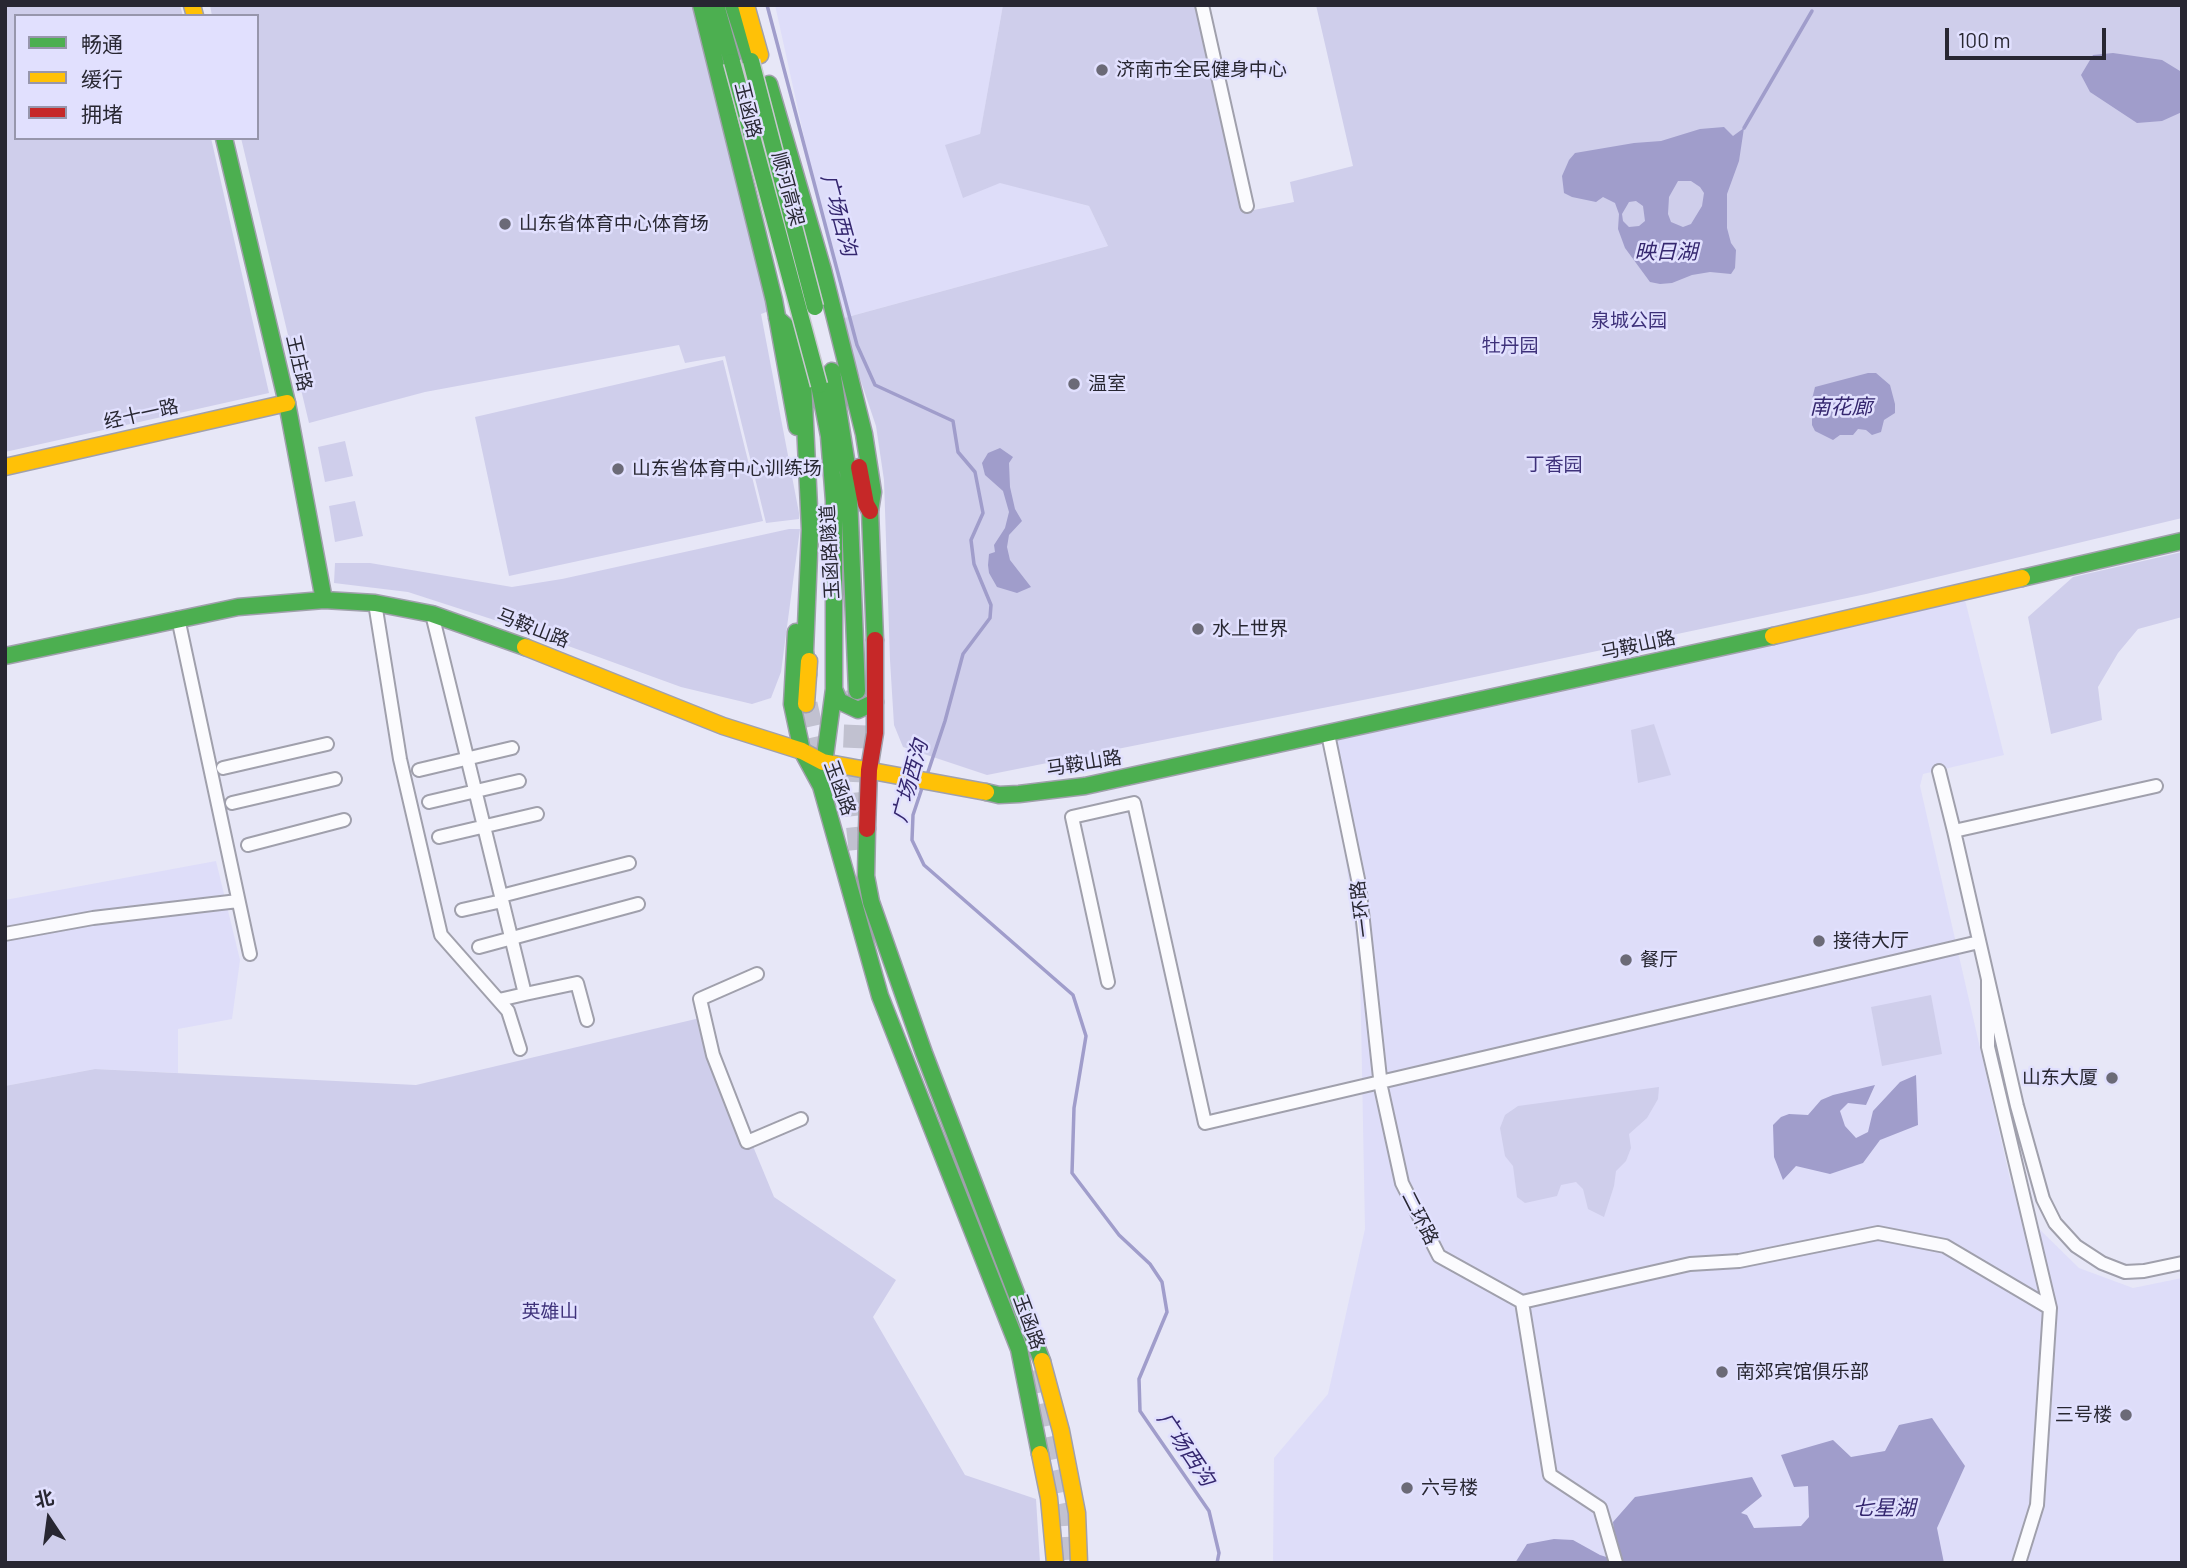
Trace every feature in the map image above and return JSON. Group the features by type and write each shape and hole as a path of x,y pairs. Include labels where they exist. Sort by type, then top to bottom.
{"main road":[{"name":"玉函路","path":"701,5 777,318 792,395 802,480 792,704 802,751 821,786 880,996 1019,1349 1049,1498 1055,1563"},
{"name":"顺河高架","path":"716,5 819,385"},
{"name":"顺河高架","path":"733,5 773,139 832,371"},
{"name":"玉函路","path":"746,5 807,217 864,433 873,492 870,516 875,733 869,770 866,876 871,902 924,1054 1037,1344 1061,1431 1077,1513 1079,1563"},
{"name":"王庄路","path":"224,140 286,403 324,600"},
{"path":"757,233 807,217"},
{"path":"777,318 788,328 797,351 803,381 810,529 805,652 808,675"},
{"path":"832,371 843,387 870,516 863,542 856,657"},
{"name":"玉函路隧道","path":"832,371 848,472 857,691"},
{"path":"819,385 829,436 834,501 834,689 821,786"},
{"name":"玉函路隧道","path":"806,704 818,522 819,385"},
{"name":"经十一路","path":"5,467 286,403"},
{"name":"马鞍山路","path":"5,656 243,606 324,600 375,603 432,614 503,638 723,726 802,751 823,762 952,784 999,795 1059,789 1172,768 1689,655 2182,541"},
{"path":"834,689 839,701 858,710 875,702"}],"street":[{"path":"1202,5 1247,206"},
{"path":"375,603 400,760 441,935 508,1011 520,1049"},
{"path":"432,614 525,993"},
{"path":"178,618 250,954"},
{"name":"一环路","path":"1328,734 1359,884 1380,1085"},
{"path":"223,768 327,744"},
{"path":"419,770 512,748"},
{"path":"1939,771 2043,1199 2055,1223 2076,1246 2102,1263 2125,1272 2182,1263"},
{"path":"232,803 335,779"},
{"path":"429,802 519,781"},
{"path":"1954,831 2156,786"},
{"path":"1108,982 1072,817 1134,803 1205,1123 1380,1085 1979,942"},
{"path":"439,837 537,814"},
{"path":"248,845 344,820"},
{"path":"463,910 629,863"},
{"path":"5,934 93,919 238,901"},
{"path":"479,947 638,904"},
{"path":"757,974 700,999 713,1055 747,1142 801,1119"},
{"path":"1988,980 1988,1047 2050,1308 2037,1505 2019,1563"},
{"path":"499,1000 577,983 587,1020"},
{"name":"二环路","path":"1380,1085 1402,1183 1439,1256 1522,1302"},
{"path":"1616,1563 1600,1508 1550,1475 1522,1302 1690,1264 1738,1261 1878,1233 1945,1246 2050,1308"}],"shaded area":[{"path":"775,5 1003,5 980,135 963,198 999,182 1089,206 1108,246 844,318"},
{"path":"1963,592 2004,755 1923,774 1920,786 2011,1183 2027,1217 2079,1268 2133,1288 2182,1278 2182,1563 1273,1563 1274,1458 1328,1394 1365,1229 1360,966 1330,742"},
{"path":"216,861 240,960 232,1019 178,1029 178,1073 95,1069 5,1086 5,900"}],"green space":[{"path":"5,5 180,5 182,14 14,14 14,140 211,140 269,393 5,452"},
{"name":"山东省体育中心体育场","path":"210,5 693,5 769,311 761,314 799,519 766,523 725,356 685,363 679,345 425,392 309,423 241,140 259,140 259,14 212,14"},
{"name":"泉城公园","path":"1003,5 1197,5 1244,212 1294,202 1290,182 1353,166 1316,5 2182,5 2182,518 1866,594 1413,690 987,775 903,747 894,725 884,480 876,426 848,343 844,318 1108,246 1089,206 1000,183 963,198 945,145 980,134"},
{"name":"山东省体育中心训练场","path":"723,360 763,521 509,576 475,417"},
{"path":"345,441 353,476 325,482 318,447"},
{"path":"355,501 363,536 335,542 329,506"},
{"path":"789,529 800,529 781,672 771,698 752,704 681,687 516,627 408,592 334,583 335,563 370,563 512,587 562,579"},
{"path":"2182,552 2182,617 2138,629 2118,653 2098,687 2102,720 2051,734 2028,617 2073,577"},
{"path":"1654,724 1671,775 1638,783 1631,730"},
{"path":"1931,995 1942,1054 1882,1066 1871,1007"},
{"name":"英雄山","path":"700,1018 774,1197 896,1280 873,1317 965,1475 1036,1499 1040,1563 5,1563 5,1086 95,1069 416,1085"},
{"path":"1659,1087 1658,1099 1647,1118 1629,1134 1631,1148 1626,1161 1616,1171 1604,1217 1588,1209 1583,1189 1576,1182 1561,1185 1557,1196 1525,1203 1517,1197 1513,1166 1505,1156 1500,1128 1505,1115 1518,1106"}],"water":[{"path":"2113,53 2162,60 2180,71 2182,112 2162,121 2137,123 2090,92 2081,75 2093,55"},
{"name":"映日湖","path":"1724,127 1733,136 1744,128 1739,161 1727,194 1727,228 1736,250 1735,268 1731,274 1710,272 1692,275 1672,283 1650,282 1625,248 1618,229 1619,214 1615,203 1603,197 1596,202 1564,193 1562,176 1575,153 1661,141 1700,129","holes":["1678,181 1691,181 1704,193 1702,206 1691,224 1683,227 1671,222 1668,214 1669,197","1636,201 1643,206 1645,221 1639,226 1629,227 1623,221 1622,214 1629,202"]},
{"name":"南花廊","path":"1876,373 1890,385 1895,404 1895,413 1884,420 1881,432 1872,435 1866,430 1858,429 1853,435 1840,435 1833,440 1815,431 1812,425 1812,399 1815,387"},
{"path":"1000,448 1013,457 1009,463 1010,487 1015,509 1022,521 1009,535 1007,547 1010,560 1031,587 1017,593 997,587 989,573 988,565 989,554 995,552 994,545 1005,528 1009,512 1003,491 985,475 982,463 988,453"},
{"path":"1916,1075 1918,1125 1880,1140 1863,1163 1830,1174 1796,1166 1783,1180 1774,1157 1773,1125 1781,1117 1789,1114 1808,1115 1821,1100 1875,1085 1866,1105 1848,1103 1840,1111 1845,1126 1856,1138 1868,1132 1873,1111 1900,1082"},
{"name":"七星湖","path":"1932,1418 1965,1466 1937,1528 1944,1563 1515,1563 1527,1544 1554,1539 1573,1540 1600,1555 1616,1560 1613,1522 1635,1497 1752,1477 1762,1496 1741,1513 1747,1515 1754,1528 1801,1526 1809,1517 1808,1486 1794,1487 1781,1455 1833,1440 1851,1457 1885,1451 1899,1425"}],"waterway":[{"name":"广场西沟","path":"767,5 857,345 875,385 953,421 958,452 975,472 983,513 971,540 974,564 991,605 990,618 963,654 927,775"},
{"path":"1744,128 1812,11"},
{"name":"广场西沟","path":"923,785 913,815 912,840 924,865 1073,995 1086,1036 1074,1108 1072,1173 1119,1235 1150,1264 1162,1282 1167,1312 1139,1379 1140,1411 1209,1511 1219,1553 1217,1563"}],"tunnel":[{"path":"857,691 853,785 861,858"},
{"path":"806,704 822,776"},
{"path":"1036,1370 1066,1513 1069,1563"}],"traffic: fast":[{"path":"701,5 774,300 797,427"},
{"path":"716,5 732,62"},
{"path":"733,5 751,61"},
{"path":"751,61 815,307"},
{"path":"732,62 819,385"},
{"path":"769,84 823,270 864,434 873,492 870,511 875,640"},
{"path":"224,140 287,403 324,600"},
{"path":"777,318 788,328 797,351 803,381 810,529 805,651 808,675"},
{"path":"832,371 848,472 857,691"},
{"path":"819,385 829,436 834,501 834,689 821,786"},
{"path":"2022,578 2182,541"},
{"path":"5,656 238,607 324,600 375,603 432,614 525,647"},
{"path":"796,632 792,704 802,751 821,786 880,996 1019,1349 1040,1454"},
{"path":"986,792 999,795 1019,794 1085,786 1773,636"},
{"path":"834,689 839,701 858,710 875,702"},
{"path":"867,829 866,876 871,902 924,1053 1042,1361"}],"traffic: slow":[{"path":"192,5 194,14"},
{"path":"746,5 760,55"},
{"path":"5,467 287,403"},
{"path":"1773,636 2022,578"},
{"path":"525,647 723,726 802,751 823,762 986,792"},
{"path":"806,704 809,661"},
{"path":"1042,1361 1061,1431 1077,1513 1079,1563"},
{"path":"1040,1454 1049,1498 1055,1563"}],"traffic: jam":[{"path":"859,467 866,504 870,511"},
{"path":"867,829 869,770 875,733 875,640"}],"place":[{"name":"济南市全民健身中心","path":"1102,70"},
{"name":"山东省体育中心体育场","path":"505,224"},
{"name":"温室","path":"1074,384"},
{"name":"山东省体育中心训练场","path":"618,469"},
{"name":"水上世界","path":"1198,629"},
{"name":"接待大厅","path":"1819,941"},
{"name":"餐厅","path":"1626,960"},
{"name":"山东大厦","path":"2112,1078"},
{"name":"南郊宾馆俱乐部","path":"1722,1372"},
{"name":"三号楼","path":"2126,1415"},
{"name":"六号楼","path":"1407,1488"}],"park label":[{"name":"牡丹园","path":"1510,346"},
{"name":"丁香园","path":"1554,465"}]}
